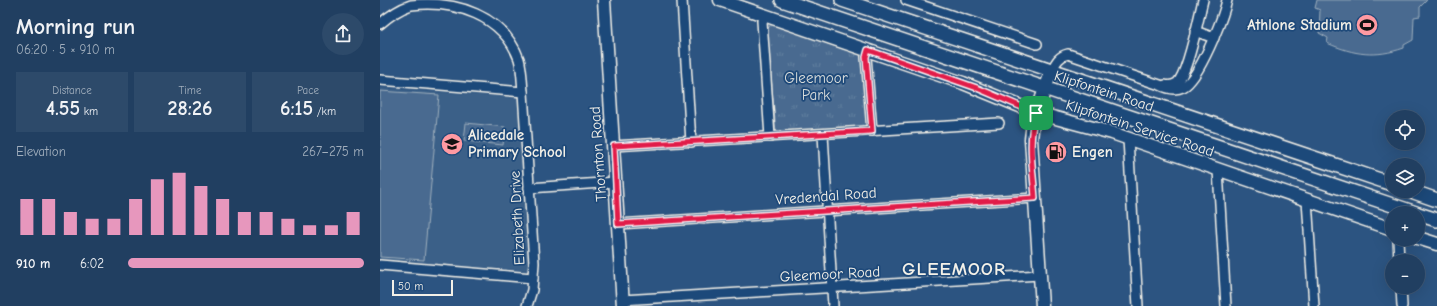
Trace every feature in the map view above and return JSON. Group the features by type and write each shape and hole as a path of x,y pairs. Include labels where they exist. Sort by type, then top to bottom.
{"main road":[{"name":"Klipfontein Road","path":"782,0 1396,206"},
{"name":"Klipfontein Road","path":"842,0 1385,182"},
{"path":"1425,196 1437,200"},
{"name":"Klipfontein Road","path":"1425,216 1437,220"}],"street":[{"name":"Elizabeth Drive","path":"380,24 401,9 419,1 449,0 462,3 484,13 504,31 512,44 519,59 521,68 534,263 532,290 527,306"},
{"name":"Thornton Road","path":"604,0 623,303"},
{"path":"682,0 691,142"},
{"name":"Klipfontein Service Road","path":"720,0 977,88 1036,113 1097,128 1385,227"},
{"path":"906,0 920,2 1037,44"},
{"path":"1160,85 1173,85 1178,82 1182,76 1189,56 1203,0"},
{"path":"1042,306 1031,139 1032,126 1036,113 1056,60 1063,55 1068,54 1169,89 1173,90 1183,87 1192,80 1214,38 1227,0"},
{"path":"764,15 762,21 770,136"},
{"path":"1195,31 1214,38"},
{"path":"868,50 866,57 872,131"},
{"path":"380,80 523,92"},
{"path":"614,146 999,123"},
{"path":"823,134 833,306"},
{"path":"1128,139 1138,306"},
{"path":"1218,170 1226,306"},
{"path":"529,188 616,182"},
{"name":"Vredendal Road","path":"618,224 1035,198"},
{"path":"1308,200 1314,306"},
{"path":"1425,240 1437,244"},
{"path":"380,265 533,278"},
{"name":"Gleemoor Road","path":"623,303 1040,275"},
{"path":"1401,294 1402,306"}],"shaded area":[{"name":"Alicedale Primary School","path":"380,88 521,98 531,271 380,260"}],"green space":[{"name":"Athlone Stadium","path":"1317,0 1427,0 1420,7 1420,16 1414,17 1413,40 1404,45 1404,48 1384,53 1365,54 1327,43 1328,38 1319,33 1320,10 1315,8"},
{"name":"Gleemoor Park","path":"771,24 863,56 869,128 776,132 767,30"},
{"path":"380,91 439,95 424,260 380,257"},
{"path":"466,123 505,127 503,145 464,141"}],"place":[{"name":"Athlone Stadium","path":"1367,25"},
{"name":"Alicedale Primary School","path":"452,144"},
{"name":"Engen","path":"1056,152"}],"district":[{"name":"GLEEMOOR","path":"954,268"}],"route":[{"path":"868,50 977,88 1036,113 1032,126 1031,139 1035,198 618,224 614,146 872,131 866,57 868,50"}]}
